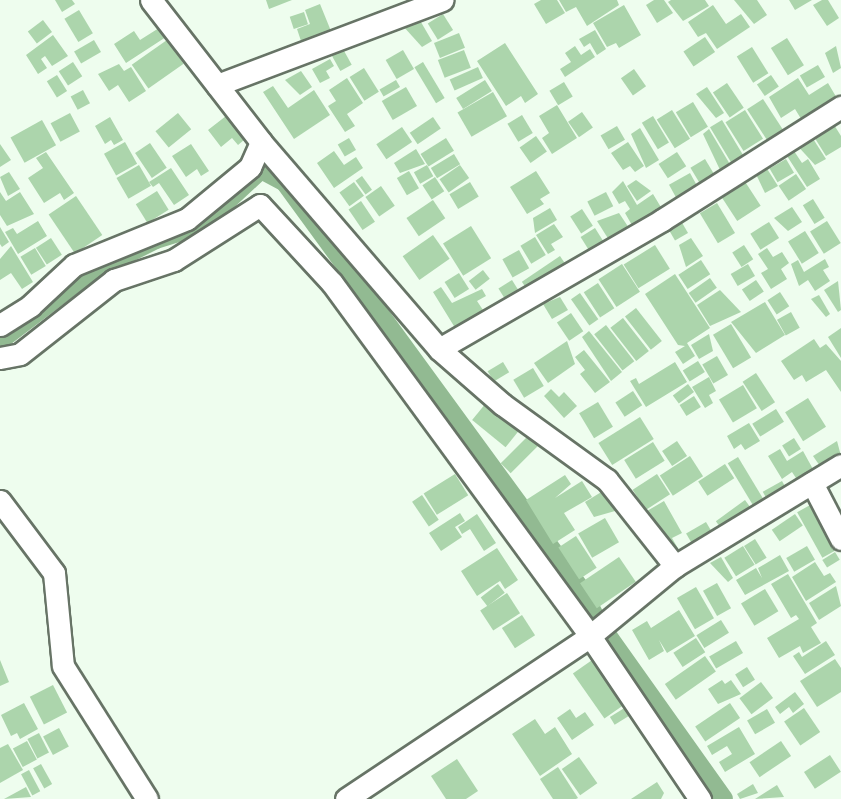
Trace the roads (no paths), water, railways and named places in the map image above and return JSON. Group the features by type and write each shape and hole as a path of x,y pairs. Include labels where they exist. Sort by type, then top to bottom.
{"street":[{"path":"151,0 261,142 439,349 502,404 607,480 675,566"},
{"path":"216,85 442,0"},
{"path":"439,349 662,220 841,107"},
{"path":"0,325 30,306 74,265 187,219 250,167 261,142"},
{"path":"0,358 20,354 114,280 174,260 260,205 332,283 590,636 700,799"},
{"path":"346,799 590,636 625,610 675,566 841,465"},
{"path":"813,483 841,538"},
{"path":"0,500 54,573 63,666 147,799"}],"waterway":[{"path":"0,341 88,274 156,240 201,226 261,170 284,182 582,590 597,620 724,799"}]}
